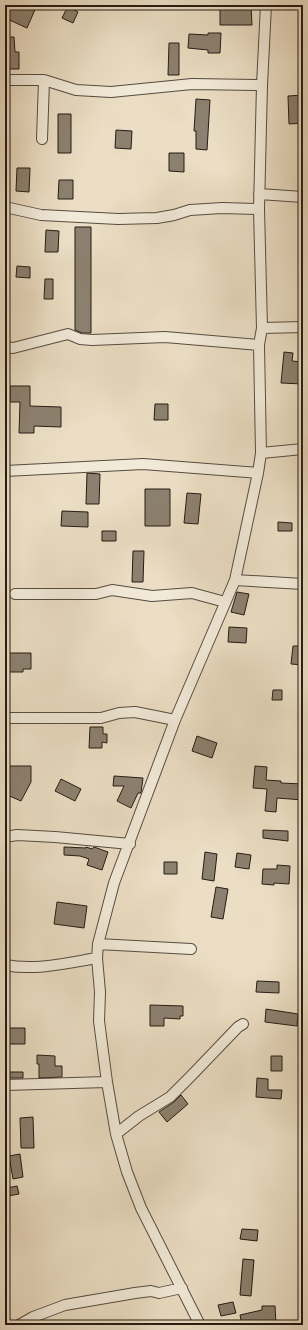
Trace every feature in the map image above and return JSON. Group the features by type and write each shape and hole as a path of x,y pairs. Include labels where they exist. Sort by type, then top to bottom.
{"street":[{"path":"200,1325 140,1208 127,1172 116,1134 99,1021 100,992 97,958 98,944 114,883 130,844 175,720 235,580 258,473 261,453 259,345 262,328 259,209 262,85 266,5"},
{"path":"5,80 44,80 76,90 111,92 192,84 262,85"},
{"path":"42,139 44,80"},
{"path":"260,194 303,197"},
{"path":"5,207 41,215 118,219 157,218 190,210 222,208 259,209"},
{"path":"262,328 303,327"},
{"path":"5,347 13,348 68,334 80,339 92,340 165,337 259,345"},
{"path":"261,453 303,449"},
{"path":"5,471 143,464 258,473"},
{"path":"235,580 303,584"},
{"path":"15,594 96,594 112,590 152,596 192,593 226,602"},
{"path":"5,718 101,718 119,713 135,712 175,720"},
{"path":"5,837 17,835 55,837 130,844"},
{"path":"98,944 191,949"},
{"path":"5,966 18,968 97,958"},
{"path":"116,1134 139,1116 170,1096 238,1027 243,1024"},
{"path":"5,1085 107,1082"},
{"path":"19,1325 33,1317 65,1305 135,1293 150,1291 159,1293 182,1288"}],"building":[{"path":"11,5 37,5 27,28 5,18"},
{"path":"220,5 251,5 252,25 220,25"},
{"path":"68,6 78,12 73,23 62,18"},
{"path":"208,33 221,33 220,53 208,53 208,50 188,48 189,34 208,35"},
{"path":"5,37 14,37 15,52 19,52 19,69 6,69 7,50 5,50"},
{"path":"169,43 179,43 179,75 168,75"},
{"path":"303,95 303,123 289,124 288,96"},
{"path":"196,99 210,100 207,150 196,149 196,131 194,131"},
{"path":"58,114 71,114 71,153 58,153"},
{"path":"116,130 132,131 131,149 115,148"},
{"path":"169,153 184,153 184,172 169,171"},
{"path":"17,168 30,168 29,192 16,191"},
{"path":"59,180 73,180 73,199 58,199"},
{"path":"75,227 91,227 91,333 82,333 75,330"},
{"path":"46,230 59,231 58,252 45,252"},
{"path":"17,266 30,267 30,278 16,277"},
{"path":"45,279 53,279 53,299 44,299"},
{"path":"284,352 293,353 292,361 303,362 303,384 281,383"},
{"path":"10,386 30,386 30,406 61,407 61,427 34,426 34,433 19,433 20,402 10,402"},
{"path":"155,404 168,404 168,420 154,420"},
{"path":"87,473 100,474 99,504 86,504"},
{"path":"145,489 170,489 170,526 145,526"},
{"path":"187,493 201,494 198,524 184,523"},
{"path":"62,511 88,512 88,527 61,526"},
{"path":"278,522 292,523 292,531 278,531"},
{"path":"102,531 116,531 116,541 102,541"},
{"path":"133,551 144,551 143,582 132,582"},
{"path":"237,592 249,594 244,615 231,612"},
{"path":"229,627 247,628 246,643 228,642"},
{"path":"293,646 303,646 303,665 291,664"},
{"path":"5,653 31,653 31,669 23,669 23,672 5,672"},
{"path":"273,690 282,690 282,700 272,700"},
{"path":"90,727 103,727 103,734 107,734 107,743 102,742 102,748 89,748"},
{"path":"197,736 217,743 212,758 192,751"},
{"path":"5,766 31,766 31,782 21,801 5,794"},
{"path":"255,766 267,767 266,780 281,781 281,783 303,784 303,800 277,798 276,812 265,811 267,789 253,788"},
{"path":"114,776 143,778 141,793 138,793 131,808 117,801 124,786 113,786"},
{"path":"61,779 81,789 75,801 55,791"},
{"path":"263,830 288,831 288,841 263,838"},
{"path":"64,847 86,847 92,849 94,847 108,852 102,870 87,865 89,859 80,856 64,855"},
{"path":"205,852 217,854 214,881 202,879"},
{"path":"237,853 251,855 249,869 235,867"},
{"path":"164,862 177,862 177,874 164,874"},
{"path":"277,865 290,866 289,884 262,884 263,869 277,869"},
{"path":"216,887 228,889 223,919 211,917"},
{"path":"57,902 87,906 84,928 54,924"},
{"path":"257,981 279,982 279,993 256,992"},
{"path":"150,1005 183,1006 183,1016 180,1016 180,1019 164,1018 164,1026 150,1026"},
{"path":"266,1009 298,1014 297,1026 265,1022"},
{"path":"6,1028 25,1028 25,1044 6,1044"},
{"path":"37,1055 55,1056 55,1066 62,1066 62,1077 39,1078 39,1064 37,1064"},
{"path":"271,1056 282,1056 282,1071 271,1071"},
{"path":"5,1072 23,1072 23,1078 5,1078"},
{"path":"257,1078 268,1079 268,1090 282,1090 281,1099 256,1097"},
{"path":"181,1095 188,1104 167,1122 159,1112 174,1102"},
{"path":"33,1117 34,1148 21,1148 20,1118"},
{"path":"20,1154 23,1177 13,1179 9,1156"},
{"path":"17,1186 19,1194 8,1196 7,1188"},
{"path":"242,1229 258,1230 257,1241 240,1239"},
{"path":"243,1259 254,1260 251,1296 240,1295"},
{"path":"233,1302 236,1313 221,1316 218,1305"},
{"path":"262,1306 275,1306 276,1325 262,1325 262,1321 242,1325 240,1315 262,1310"}]}
